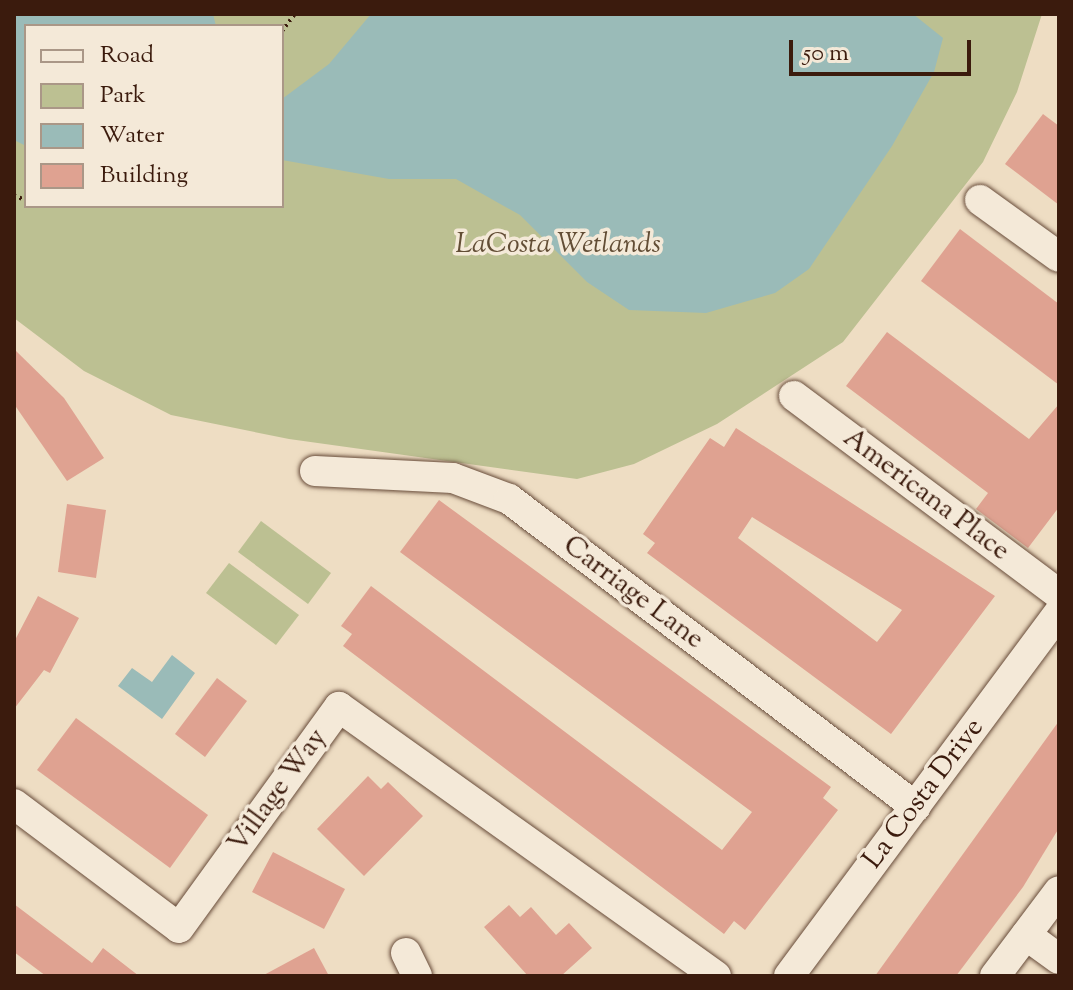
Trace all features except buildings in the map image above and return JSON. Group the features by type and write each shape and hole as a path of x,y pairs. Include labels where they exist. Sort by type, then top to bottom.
{"street":[{"path":"980,200 1059,257"},
{"name":"Americana Place","path":"794,396 1059,594"},
{"name":"Carriage Lane","path":"315,471 453,478 509,499 916,807"},
{"name":"La Costa Drive","path":"789,976 1059,612"},
{"name":"Village Way","path":"14,804 179,928 339,707 716,976"},
{"path":"995,976 1059,891"},
{"path":"1026,935 1059,959"}],"green space":[{"name":"LaCosta Wetlands","path":"14,14 1042,14 1017,92 983,162 843,342 717,424 634,464 577,479 289,439 171,415 84,371 14,318"},
{"path":"261,521 331,573 308,604 238,552"},
{"path":"229,563 299,615 276,645 206,593"}],"water":[{"path":"14,14 213,14 216,24 24,24 24,145 14,140"},
{"path":"371,14 913,14 943,38 934,72 892,146 809,269 775,293 706,313 629,310 587,282 520,215 456,179 389,179 284,160 284,98 329,64"},
{"path":"172,655 195,673 162,719 118,686 132,668 152,682"}]}
